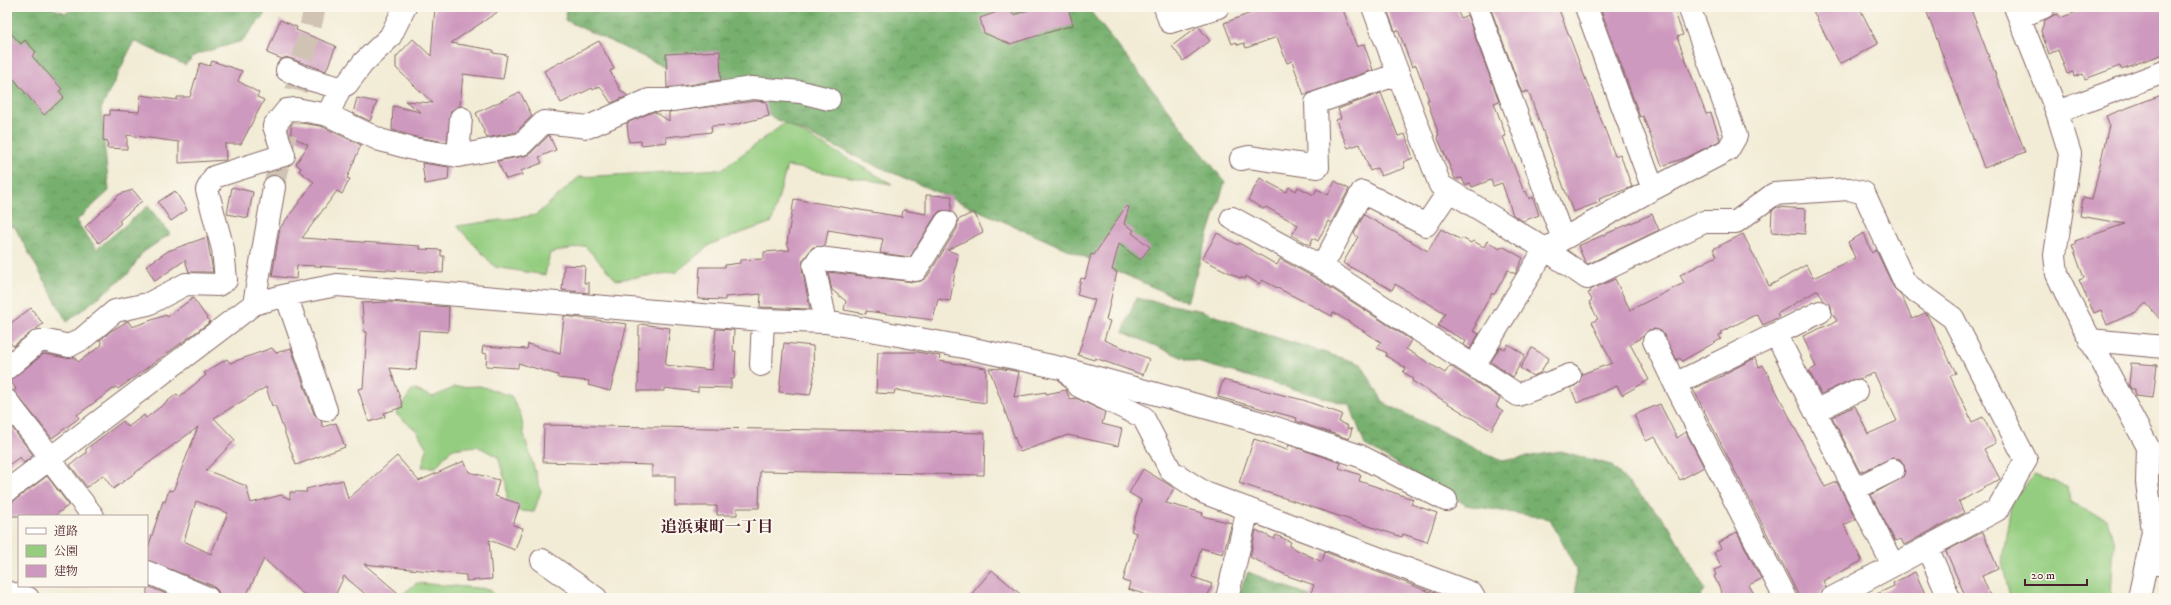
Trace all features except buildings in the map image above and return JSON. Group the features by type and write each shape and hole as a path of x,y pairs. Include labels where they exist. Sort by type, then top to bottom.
{"street":[{"path":"328,116 340,88 347,84 363,63 390,37 405,7"},
{"path":"1164,7 1170,22 1218,7"},
{"path":"1373,7 1440,185 1554,244 1587,278 1704,222 1736,222 1774,194 1850,189 1864,193 1905,283 1953,318 2026,460 1997,510 1832,598"},
{"path":"1477,7 1554,244"},
{"path":"1586,7 1653,188"},
{"path":"1474,366 1554,244 1653,188 1728,150 1736,136 1689,7"},
{"path":"2044,7 2017,12 2057,112 2070,154 2055,255 2057,274 2090,340 2156,447 2147,482 2155,564 2139,598"},
{"path":"286,70 305,78 340,88"},
{"path":"2057,112 2164,72"},
{"path":"1241,159 1249,157 1318,167 1316,103 1398,74"},
{"path":"7,368 39,342 47,341 69,346 82,339 115,311 148,304 186,284 218,285 226,280 223,249 207,190 214,177 284,155 274,126 288,110 296,109 328,116 380,140 413,149 458,156 522,144 544,122 588,126 649,100 672,100 752,88 801,92 829,99"},
{"path":"458,156 461,118"},
{"path":"254,304 274,187"},
{"path":"1322,268 1362,192 1426,225 1449,191"},
{"path":"1232,218 1322,268 1518,395 1570,375"},
{"path":"826,322 814,266 819,258 916,270 946,222"},
{"path":"7,491 254,304 337,284 763,320 826,322 964,347 1065,369 1255,422 1360,456 1446,500"},
{"path":"286,296 326,410"},
{"path":"1675,384 1820,312"},
{"path":"760,365 763,320"},
{"path":"1776,334 1893,565"},
{"path":"2090,340 2164,345"},
{"path":"1654,342 1785,598"},
{"path":"1065,369 1079,386 1143,417 1171,471 1205,493 1471,593 1474,598"},
{"path":"1815,411 1856,391"},
{"path":"7,401 92,515"},
{"path":"1855,489 1892,470"},
{"path":"1227,598 1248,509"},
{"path":"1927,547 1949,598"},
{"path":"542,560 596,598"},
{"path":"148,572 208,598"},
{"path":"7,592 28,598"}],"green space":[{"path":"7,7 49,7 66,13 76,7 264,7 264,15 242,41 195,55 185,65 134,41 101,109 109,191 76,221 97,249 148,206 170,234 142,253 129,273 67,322 14,226 7,228"},
{"path":"567,7 1087,7 1225,182 1187,302 859,158 565,20"},
{"path":"785,123 892,184 787,166 772,222 711,244 676,272 616,280 585,246 550,253 545,275 495,267 457,226 536,215 579,177 722,169"},
{"path":"1136,298 1203,311 1262,333 1361,364 1384,403 1502,461 1561,451 1611,465 1667,523 1705,589 1700,598 1576,598 1576,569 1550,519 1466,505 1365,445 1350,405 1186,359 1123,332"},
{"path":"480,386 511,396 521,415 524,435 541,491 534,512 508,510 506,483 498,457 477,446 451,449 436,467 422,467 427,449 417,431 396,414 413,389 433,397 455,387"},
{"path":"2157,463 2164,463 2164,526"},
{"path":"2035,475 2068,486 2070,503 2107,519 2114,543 2111,598 2010,598 2002,562 2012,498"},
{"path":"2164,526 2164,555 2160,555"},
{"path":"1248,572 1315,598 1237,598"},
{"path":"417,583 490,589 495,598 402,598 404,593"}],"tunnel":[{"path":"274,187 315,7"}],"district":[{"name":"追浜東町一丁目","path":"717,526"}]}
